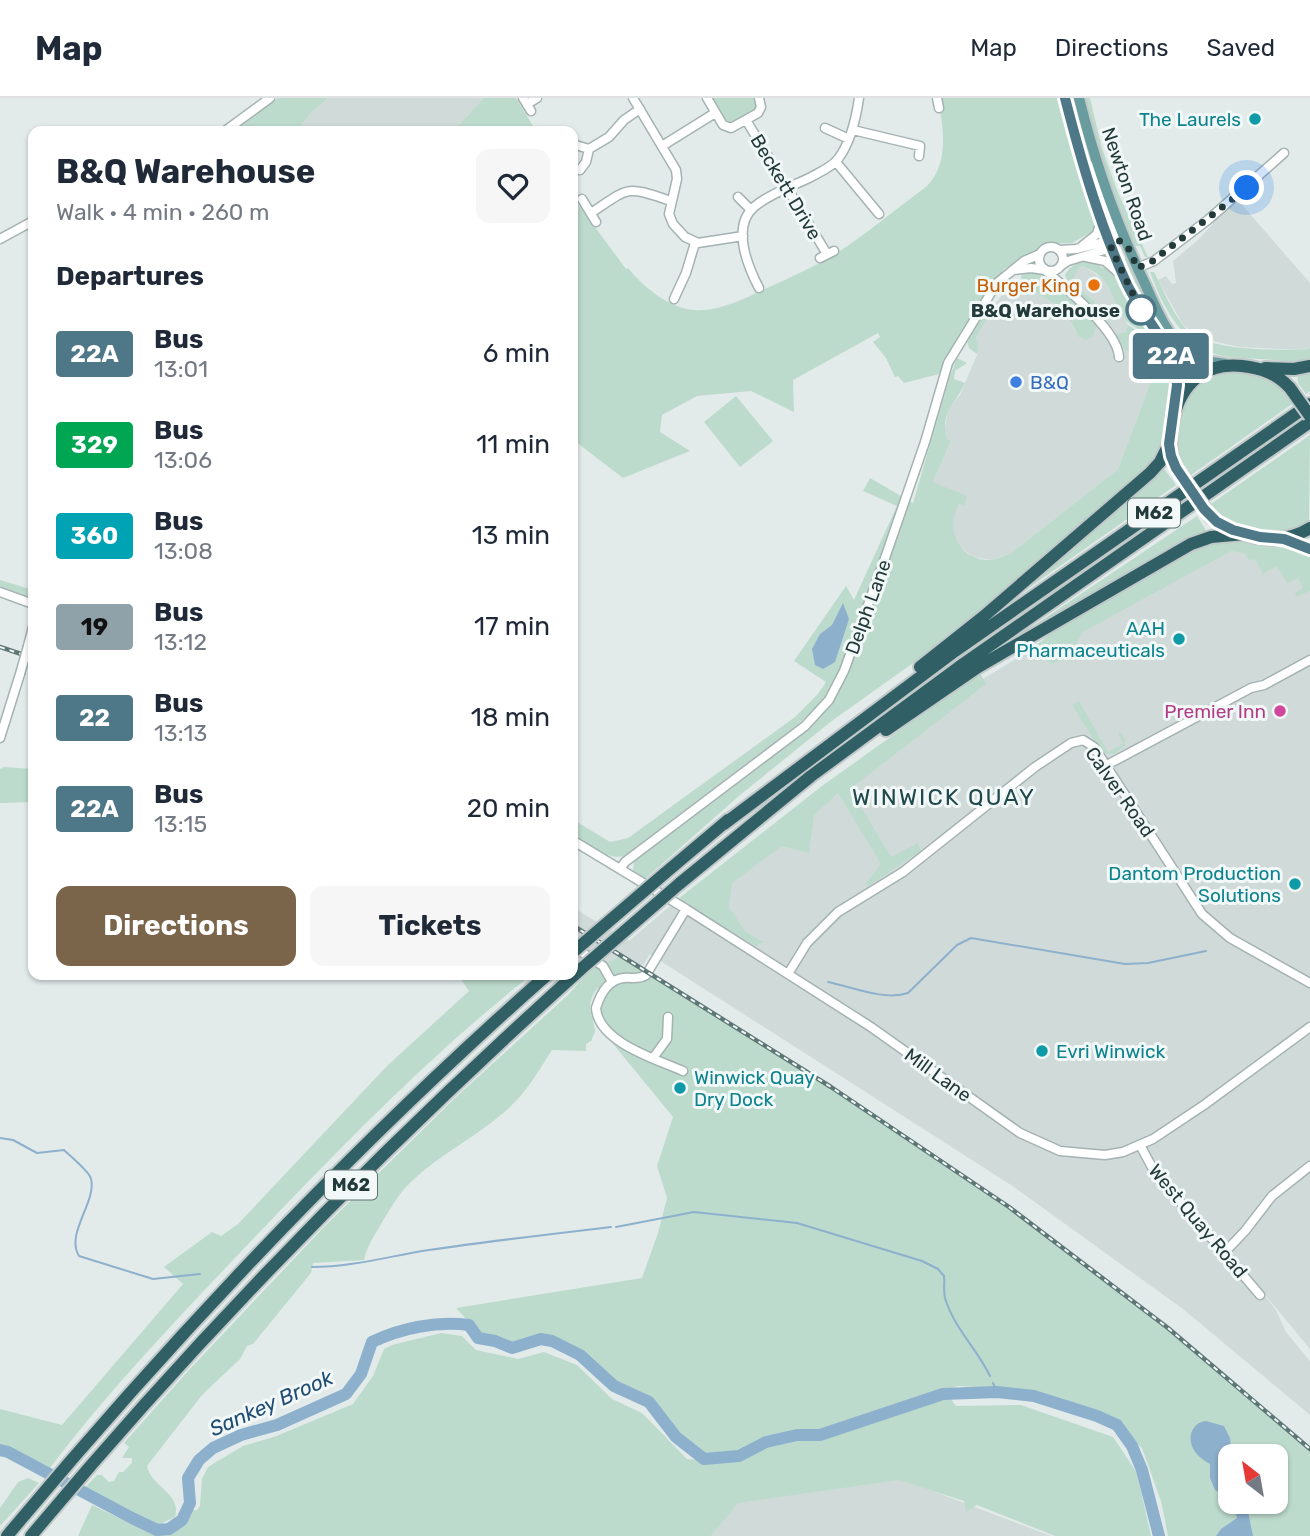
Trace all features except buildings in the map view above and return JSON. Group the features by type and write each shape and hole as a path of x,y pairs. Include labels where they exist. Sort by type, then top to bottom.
{"highway":[{"path":"724,824 796,763 983,617 1150,473 1160,462 1169,444 1181,395 1196,378 1226,365 1294,369 1310,366"},
{"path":"1261,368 1290,388 1310,416"},
{"name":"M62","path":"578,948 724,824 955,651 1310,404"},
{"name":"M62","path":"578,971 811,776 948,675 1310,422"},
{"path":"1169,444 1176,468 1211,517 1225,527 1245,534 1284,539 1310,549"},
{"path":"1284,539 1310,528"},
{"path":"738,836 978,667 1191,544 1211,537 1245,534"},
{"name":"M62","path":"7,1536 152,1367 270,1241 414,1097 542,980"},
{"name":"M62","path":"30,1536 75,1481 237,1301 341,1194 440,1098 568,980"}],"main road":[{"name":"Newton Road","path":"1065,98 1101,221 1126,282 1142,313 1172,358 1177,377 1176,407"},
{"name":"Newton Road","path":"1079,98 1094,154 1127,246 1167,329 1182,348 1202,360 1226,365"}],"street":[{"path":"232,126 270,98"},
{"path":"527,104 537,98"},
{"path":"633,98 677,174 671,201 670,214 673,224 695,243 743,236"},
{"path":"707,98 728,128 760,110 759,98"},
{"path":"759,288 749,267 743,236 744,223 751,210 765,200 836,162 853,130 859,98"},
{"path":"937,98 939,108"},
{"path":"580,170 586,162 589,149 609,137 624,120 640,109"},
{"path":"662,146 715,113"},
{"name":"Beckett Drive","path":"746,120 827,254"},
{"path":"824,128 849,139"},
{"path":"853,130 923,146 919,156"},
{"path":"578,146 589,149"},
{"path":"1137,268 1154,261 1209,219 1284,153"},
{"path":"1094,154 1096,178 1112,243"},
{"path":"836,162 879,214"},
{"path":"591,213 629,190 671,201"},
{"path":"737,197 751,210"},
{"path":"582,199 596,222"},
{"path":"1076,249 1097,234 1101,221"},
{"path":"0,239 28,224"},
{"path":"1119,357 1117,346 1086,306 1040,265 1040,254 1048,247 1059,250 1076,249 1123,242 1127,246"},
{"path":"674,299 686,273 695,243"},
{"path":"1012,270 1031,268 1054,271 1112,243"},
{"path":"1059,250 1063,258 1061,274 1066,288"},
{"name":"Delph Lane","path":"620,869 627,860 695,807 804,726 829,700 844,671 888,550 925,442 948,363 997,283 1012,270 1040,254"},
{"path":"1083,257 1105,261 1118,270 1126,282"},
{"path":"0,592 28,602"},
{"path":"0,738 28,646"},
{"path":"1105,766 1251,688 1264,685 1310,660"},
{"name":"Calver Road","path":"788,974 807,943 838,912 903,872 1042,762 1071,743 1083,740 1094,747 1202,914 1230,938 1310,983"},
{"name":"Mill Lane","path":"578,844 871,1027 1032,1140 1060,1152 1105,1155 1140,1145 1170,1129 1310,1027"},
{"path":"682,1071 626,1045 599,1022 596,1008 612,982 642,978 646,975 686,909"},
{"path":"578,950 603,966 612,982"},
{"path":"653,1058 667,1039 668,1017"},
{"name":"West Quay Road","path":"1140,1145 1154,1171 1260,1296"},
{"path":"1224,1253 1272,1196 1310,1166"}],"shaded area":[{"path":"328,98 484,98 458,126 300,126"},
{"path":"1236,198 1310,283 1310,348 1239,347 1203,339 1183,325 1158,280 1166,276 1172,284 1176,283 1173,261 1198,240"},
{"path":"1084,266 1109,284 1128,325 1126,332 1116,334 1125,350 1139,354 1146,362 1152,378 1118,469 1010,554 992,560 973,557 960,547 952,531 954,512 959,504 964,506 933,482 951,441 947,439 945,429 948,409 960,395 979,350 976,338 992,308 1009,286 1022,283 1065,311 1082,339 1087,312 1096,302 1073,284 1073,276"},
{"path":"1272,545 1310,557 1310,1164 1259,1206 1245,1224 1286,1188 1310,1172 1310,1349 1251,1278 1276,1310 1286,1332 1310,1361 1310,1415 1183,1309 1011,1185 650,954 636,975 609,981 578,959 578,911 629,941 670,906 686,916 693,904 976,683 1029,651 1069,619 1193,549"},
{"path":"899,1478 1051,1536 711,1536 737,1502"}],"green space":[{"path":"278,98 328,98 300,126 241,126"},
{"path":"484,98 516,98 533,126 458,126"},
{"path":"710,98 756,98 759,104 757,110 734,124 727,124"},
{"path":"938,98 1061,98 1098,228 1072,243 1046,244 1004,269 955,344 939,374 904,383 898,376 895,377 886,358 873,342 880,337 878,333 793,380 794,412 751,391 697,396 662,415 660,432 690,451 623,478 578,444 578,204 626,269 657,295 675,305 694,310 722,307 837,253 927,186 939,166 943,132"},
{"path":"1069,98 1075,98 1093,176 1091,176"},
{"path":"1084,98 1090,98 1102,148 1118,193 1148,257 1145,257 1140,246 1135,246 1101,154"},
{"path":"1127,258 1173,345 1184,357 1178,363 1139,299 1121,260"},
{"path":"1084,262 1099,263 1099,266 1114,272 1140,322 1153,337 1127,322 1106,283 1093,271 1083,266 1072,280 1073,284 1096,302 1092,307 1069,285 1065,275 1073,266"},
{"path":"1032,272 1043,274 1081,306 1097,326 1092,337 1086,340 1079,337 1065,311 1022,283 1021,275"},
{"path":"1150,272 1154,272 1179,319 1193,334 1206,341 1239,348 1310,348 1310,363 1295,366 1294,362 1228,357 1200,347 1188,337 1169,313"},
{"path":"989,302 995,304 976,338 979,350 977,354 969,348 967,339"},
{"path":"1128,325 1154,344 1162,353 1170,373 1170,400 1165,429 1152,463 1004,592 916,661 833,720 740,795 645,879 633,871 634,862 652,845 817,719 835,700 846,676 836,679 822,702 796,726 624,856 611,856 578,838 578,823 610,842 628,838 795,717 818,694 826,682 794,661 846,586 854,600 897,506 863,491 870,478 913,503 957,358 967,363 955,371 954,379 965,383 947,415 945,429 947,439 951,441 933,482 967,496 964,506 959,504 953,523 957,541 962,549 978,559 997,559 1010,554 1118,469 1152,378 1146,362 1139,354 1125,350 1115,334 1126,332"},
{"path":"1185,358 1200,368 1182,383 1179,365"},
{"path":"1310,370 1310,391 1306,394 1298,383 1297,372"},
{"path":"1239,372 1273,380 1292,404 1191,475 1179,456 1176,444 1182,411 1192,393 1207,380"},
{"path":"736,396 773,441 740,467 704,422"},
{"path":"1310,435 1309,521 1290,529 1256,532 1234,526 1221,517 1211,504"},
{"path":"1162,466 1176,485 990,615"},
{"path":"1197,516 1208,534 1005,645"},
{"path":"1227,539 1296,550 1310,557 1310,591 1296,597 1295,593 1303,588 1298,578 1287,583 1277,566 1263,574 1255,559 1250,561 1244,553 1231,551 1083,632 1068,656 1053,664 1029,651 1069,619 1193,549"},
{"path":"0,580 28,588 28,596 0,586"},
{"path":"980,673 986,684 850,789 891,857 918,843 921,851 868,886 866,883 881,864 838,793 814,815 809,853 782,846 732,883 729,907 745,931 763,942 756,946 678,899 822,786"},
{"path":"1079,701 1108,752 1123,744 1118,733 1120,732 1125,739 1125,746 1114,754 1102,753 1072,705"},
{"path":"0,769 28,769 28,802 0,803"},
{"path":"623,954 855,1103 1026,1220 1112,1283 1228,1376 1310,1451 1310,1536 1168,1536 1161,1501 1142,1448 1104,1416 1106,1414 1038,1391 958,1386 887,1409 950,1398 956,1406 1021,1405 1113,1437 1137,1473 1151,1536 1055,1536 977,1505 966,1512 964,1501 899,1480 738,1503 711,1536 78,1536 92,1505 154,1535 171,1533 184,1524 192,1510 197,1510 200,1506 202,1479 208,1467 243,1446 274,1437 353,1404 373,1376 384,1349 441,1333 462,1336 476,1350 518,1359 544,1352 577,1365 612,1399 642,1413 687,1459 718,1461 769,1445 771,1435 738,1451 705,1454 676,1429 652,1399 614,1380 583,1351 544,1333 512,1342 479,1333 456,1308 642,1278 667,1198 657,1166 673,1117 592,1018 595,1032 591,1041 586,1044 586,1051 552,1050 528,1087 510,1107 411,1182 398,1197 375,1234 364,1260 313,1263 311,1273 253,1344 247,1346 240,1359 202,1395 147,1466 154,1479 174,1502 175,1517 156,1526 84,1489 97,1475 102,1475 109,1482 114,1481 119,1472 123,1472 132,1463 132,1458 122,1458 129,1447 124,1443 324,1227 455,1098 568,995 595,964 603,966","holes":["598,987 592,1017 591,999"]},
{"path":"461,980 525,980 422,1069 320,1170 148,1351 49,1469 0,1445 0,1409 62,1425 183,1284 164,1267 212,1232 221,1236 238,1224 387,1066 469,991"},
{"path":"28,1478 39,1483 0,1526 0,1508 18,1482"}],"water":[{"path":"843,603 849,619 835,662 823,669 815,665 812,649 820,634 832,625"},
{"path":"1201,1422 1224,1426 1230,1438 1231,1444 1218,1444 1218,1492 1210,1478 1210,1464 1198,1455 1191,1443 1191,1433"},
{"path":"1236,1514 1248,1514 1253,1536 1216,1536 1221,1529 1237,1518"}],"waterway":[{"path":"828,982 879,994 908,993 957,945 971,938 1125,964 1148,963 1206,951"},
{"path":"0,1138 13,1140 37,1153 64,1150 90,1176 90,1197 76,1238 79,1256 153,1279 200,1274"},
{"path":"616,1227 694,1212 797,1223 922,1261 938,1269 944,1276 944,1295 949,1309 990,1376"},
{"path":"312,1267 611,1227"},
{"name":"Sankey Brook","path":"0,1450 157,1530 169,1529 182,1520 190,1503 188,1478 199,1460 213,1448 241,1435 277,1425 346,1394 361,1374 372,1342 419,1327 457,1324 469,1325 478,1338 512,1348 541,1339 552,1341 580,1355 614,1386 649,1402 676,1437 704,1459 739,1456 766,1442 797,1435 820,1435 943,1394 997,1392 1034,1396 1117,1425 1132,1446 1142,1470 1159,1536"},
{"path":"993,1383 997,1392"}],"railway":[{"path":"0,647 28,656"},
{"path":"578,929 831,1087 1009,1207 1168,1328 1310,1449"}],"bus line":[{"name":"22A","path":"1065,98 1078,148 1111,248 1132,295 1175,365 1177,395 1169,444 1176,468 1208,513 1225,527 1245,534 1284,539 1310,549"}],"place":[{"name":"The Laurels","path":"1255,119"},
{"name":"Burger King","path":"1094,285"},
{"name":"B&Q Warehouse","path":"1141,310"},
{"name":"B&Q","path":"1016,382"},
{"name":"AAH Pharmaceuticals","path":"1179,639"},
{"name":"Premier Inn","path":"1280,711"},
{"name":"Dantom Production Solutions","path":"1295,884"},
{"name":"Evri Winwick","path":"1042,1051"},
{"name":"Winwick Quay Dry Dock","path":"680,1088"}],"district":[{"name":"WINWICK QUAY","path":"944,797"}],"route":[{"path":"1141,310 1142,313 1111,248 1116,240 1127,246 1137,268 1150,263 1247,188"}]}
